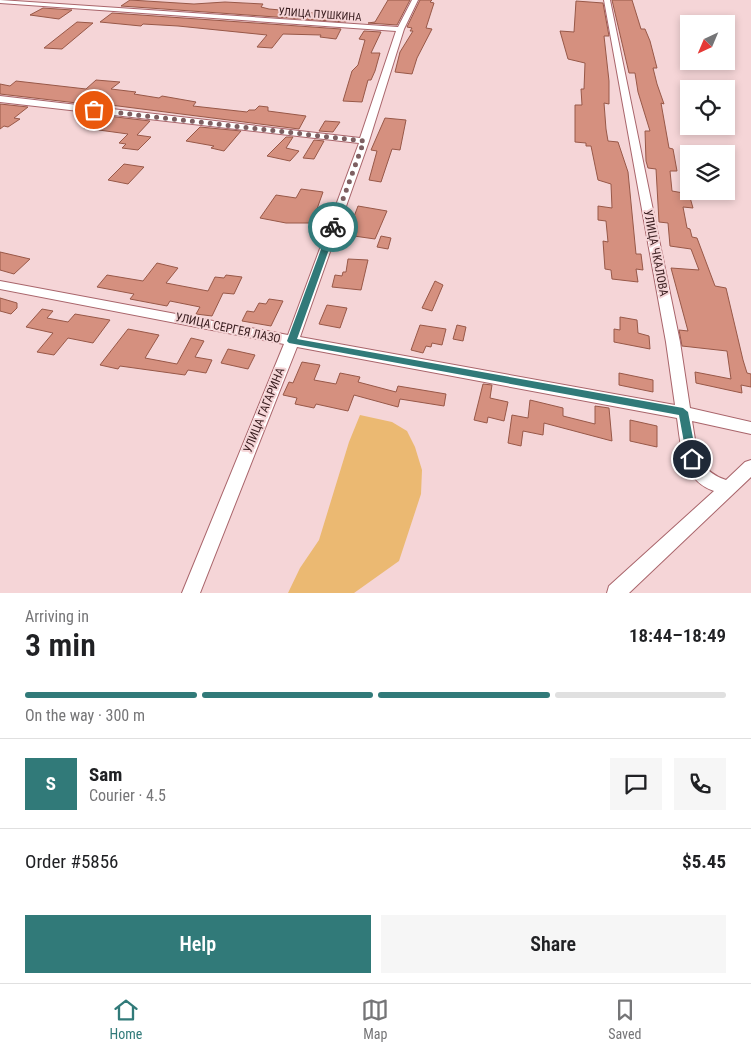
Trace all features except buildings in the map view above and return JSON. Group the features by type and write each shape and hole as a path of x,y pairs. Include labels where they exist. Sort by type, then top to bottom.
{"street":[{"name":"УЛИЦА ГАГАРИНА","path":"191,593 292,341 364,141 400,29 415,0"},
{"name":"УЛИЦА ЧКАЛОВА","path":"607,0 673,342 683,412 695,469 710,482 728,488"},
{"name":"УЛИЦА ПУШКИНА","path":"0,1 400,29"},
{"path":"0,99 364,141"},
{"name":"УЛИЦА СЕРГЕЯ ЛАЗО","path":"0,284 292,341 683,412 751,428"},
{"path":"616,593 751,467"}],"shaded area":[{"path":"360,415 392,422 407,431 415,447 422,470 421,494 399,561 354,593 288,593 300,568 319,540 349,442"}],"way so far":[{"path":"94,110 364,141 333,227"}],"route":[{"path":"333,227 292,341 683,412 692,459"}]}
